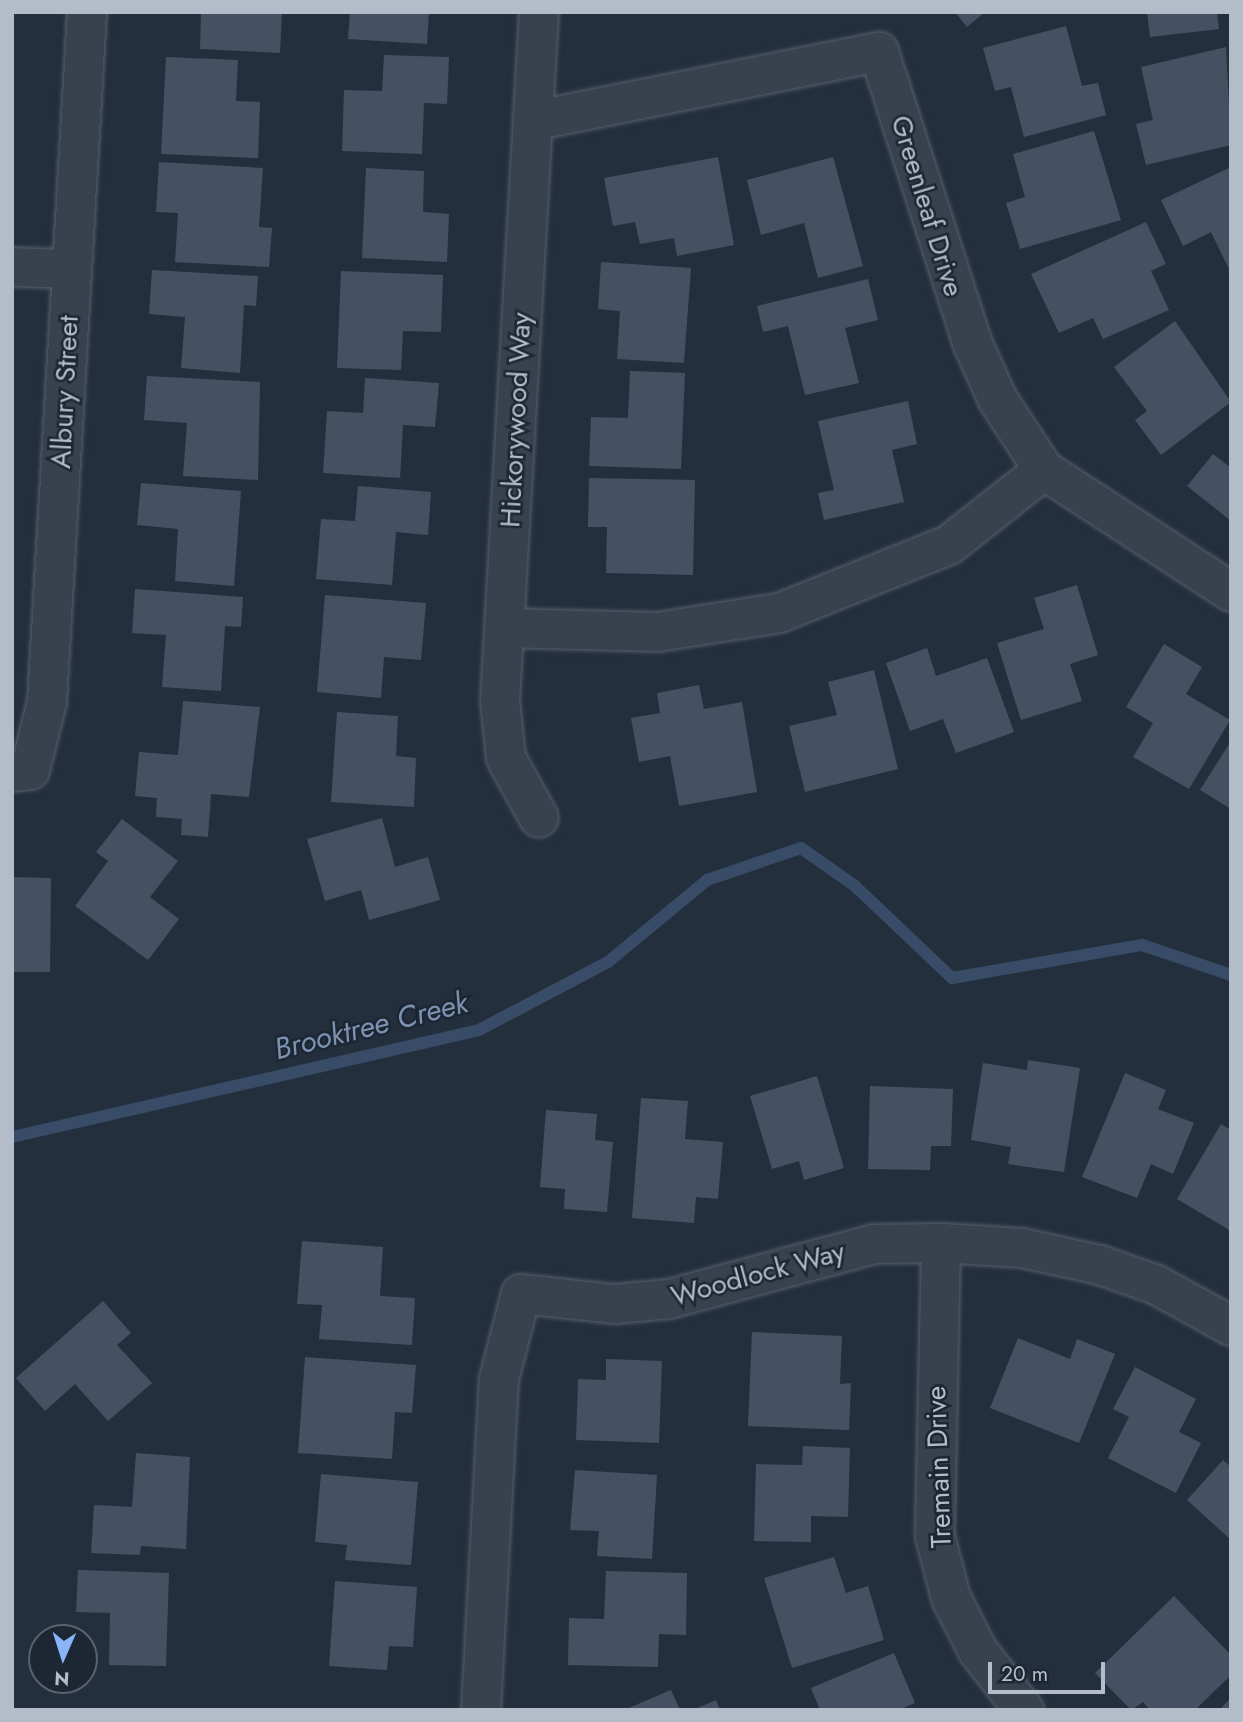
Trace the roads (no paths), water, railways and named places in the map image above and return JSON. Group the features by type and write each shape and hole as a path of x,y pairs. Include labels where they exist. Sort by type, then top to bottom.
{"street":[{"name":"Albury Street","path":"21,771 47,702 87,12"},
{"name":"Hickorywood Way","path":"539,12 500,730 517,785 539,818"},
{"name":"Greenleaf Drive","path":"533,121 879,52 972,342 998,400 1044,470 1231,592"},
{"path":"12,267 72,269"},
{"path":"504,628 658,632 779,613 949,545 1044,470"},
{"name":"Woodlock Way","path":"481,1710 499,1379 521,1294 615,1304 668,1299 874,1244 941,1243 1022,1248 1100,1265 1157,1285 1231,1326"},
{"name":"Tremain Drive","path":"941,1243 935,1536 951,1598 978,1650 1024,1710"}],"waterway":[{"name":"Brooktree Creek","path":"12,1137 479,1030 608,962 707,880 801,848 855,886 952,978 1142,945 1231,975"}]}
